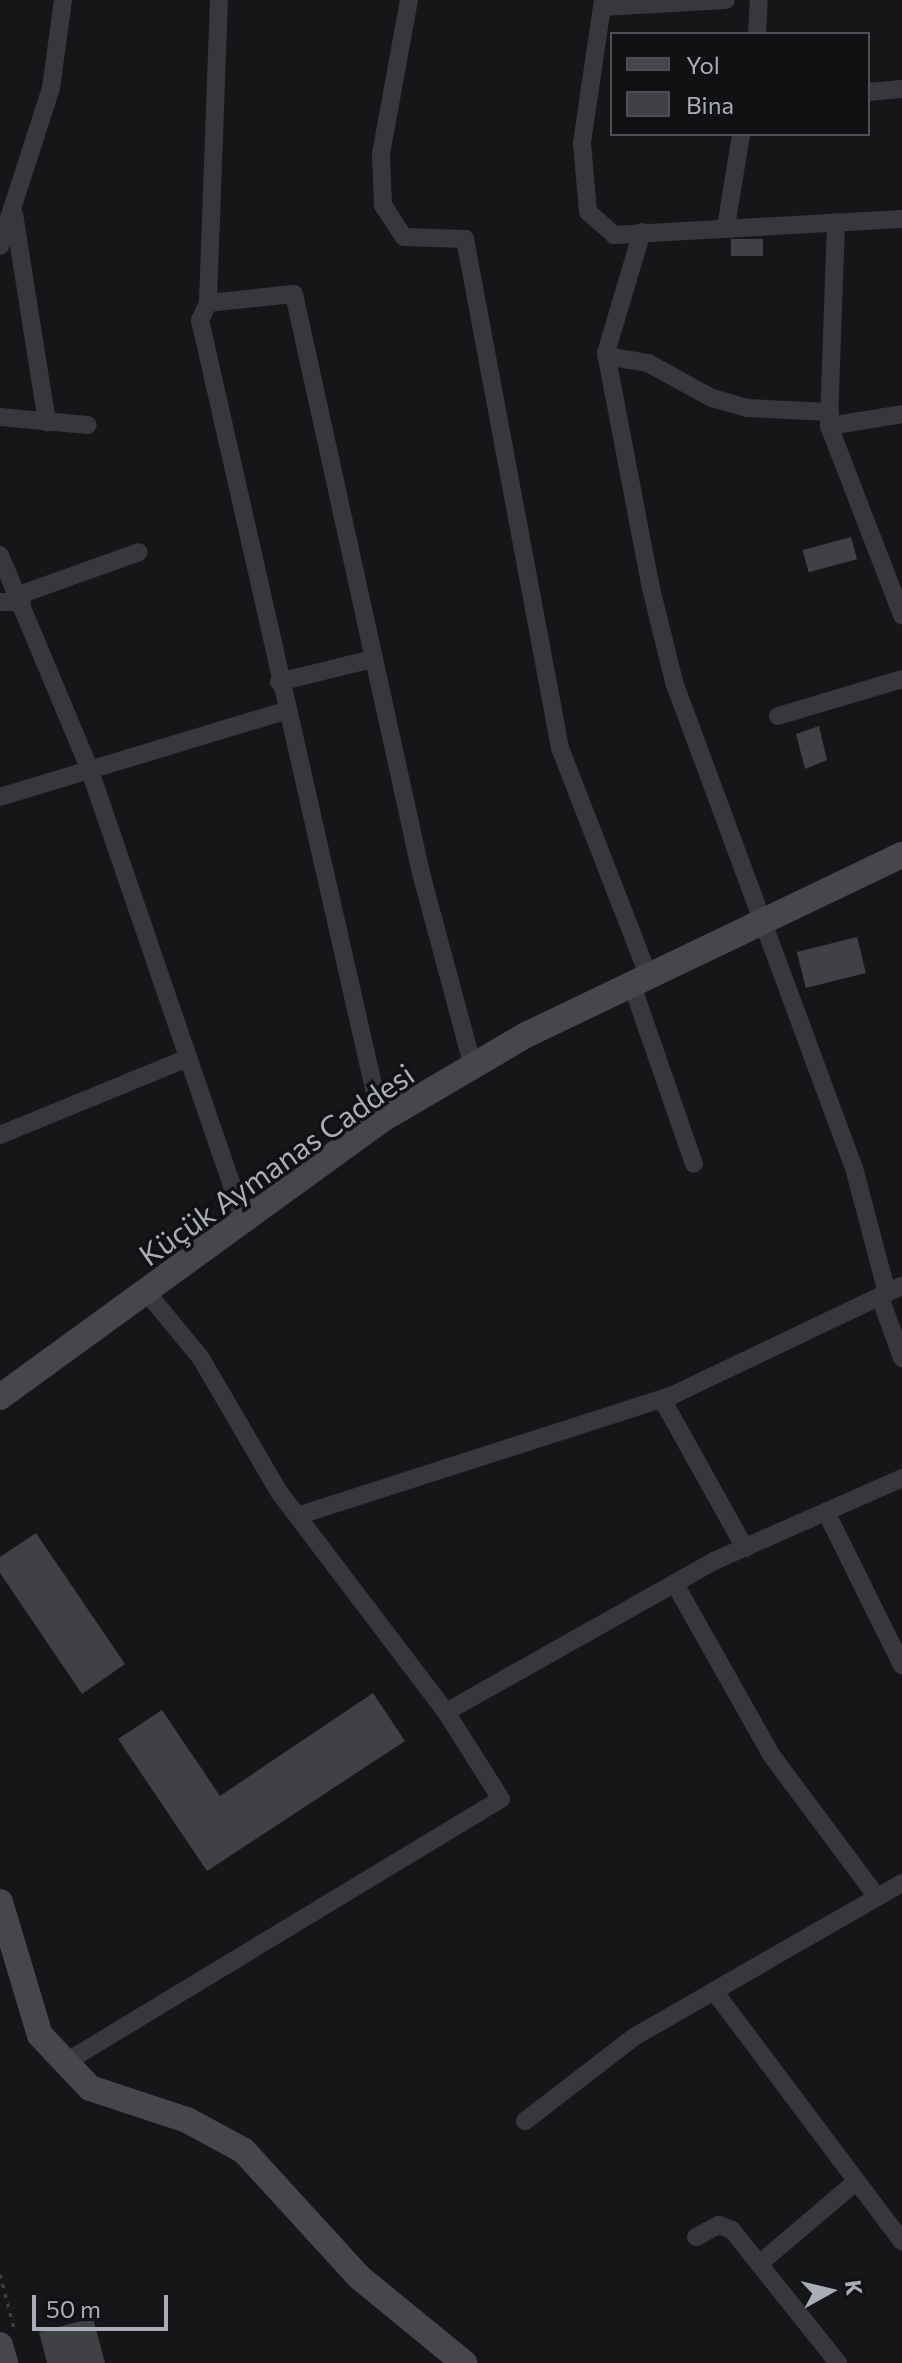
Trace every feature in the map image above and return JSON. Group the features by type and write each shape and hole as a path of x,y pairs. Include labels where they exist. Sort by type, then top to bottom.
{"street":[{"path":"0,246 14,212 51,88 63,0"},
{"path":"219,0 208,303 200,320 285,711 381,1120"},
{"path":"409,0 381,154 383,205 404,237 465,239 560,748 640,981 694,1164"},
{"path":"726,0 602,4 582,143 588,212 614,235 902,219"},
{"path":"757,32 759,0"},
{"path":"870,92 902,89"},
{"path":"726,227 741,136"},
{"path":"14,212 47,422"},
{"path":"836,222 830,419 902,615"},
{"path":"642,232 606,356 674,682 761,925 854,1168 890,1292 902,1358"},
{"path":"208,303 294,294 372,659 473,1067"},
{"path":"606,356 648,363 712,398 747,408 830,419 902,414"},
{"path":"0,417 88,425"},
{"path":"0,602 20,598 139,552"},
{"path":"0,555 89,768 245,1224"},
{"path":"279,682 372,659"},
{"path":"778,716 902,679"},
{"path":"0,797 285,711"},
{"name":"Küçük Aymanas Caddesi","path":"0,1397 245,1224 381,1120 473,1067 640,981 902,855"},
{"path":"0,1135 188,1058"},
{"path":"300,1515 662,1399 890,1292"},
{"path":"66,2062 501,1799 446,1712 300,1515 200,1357 148,1294"},
{"path":"662,1399 745,1548"},
{"path":"446,1712 745,1548 902,1478"},
{"path":"826,1512 902,1665"},
{"path":"675,1584 772,1756 877,1897"},
{"path":"525,2121 634,2037 902,1883"},
{"path":"0,1902 40,2035 90,2088 187,2120 244,2151 359,2277 464,2363"},
{"path":"714,1991 902,2241"},
{"path":"759,2264 857,2181"},
{"path":"696,2237 719,2225 732,2230 838,2363"},
{"path":"5,2363 8,2339"}],"path":[{"path":"0,2274 8,2339"}],"building":[{"path":"731,239 763,239 763,256 731,256"},
{"path":"851,537 857,559 809,572 803,550"},
{"path":"819,726 827,760 805,769 796,734"},
{"path":"857,937 866,973 806,988 797,952"},
{"path":"36,1533 125,1664 82,1694 0,1573 0,1557"},
{"path":"373,1693 405,1741 207,1871 118,1739 162,1710 220,1796"},
{"path":"93,2318 105,2363 47,2363 39,2332"}]}
